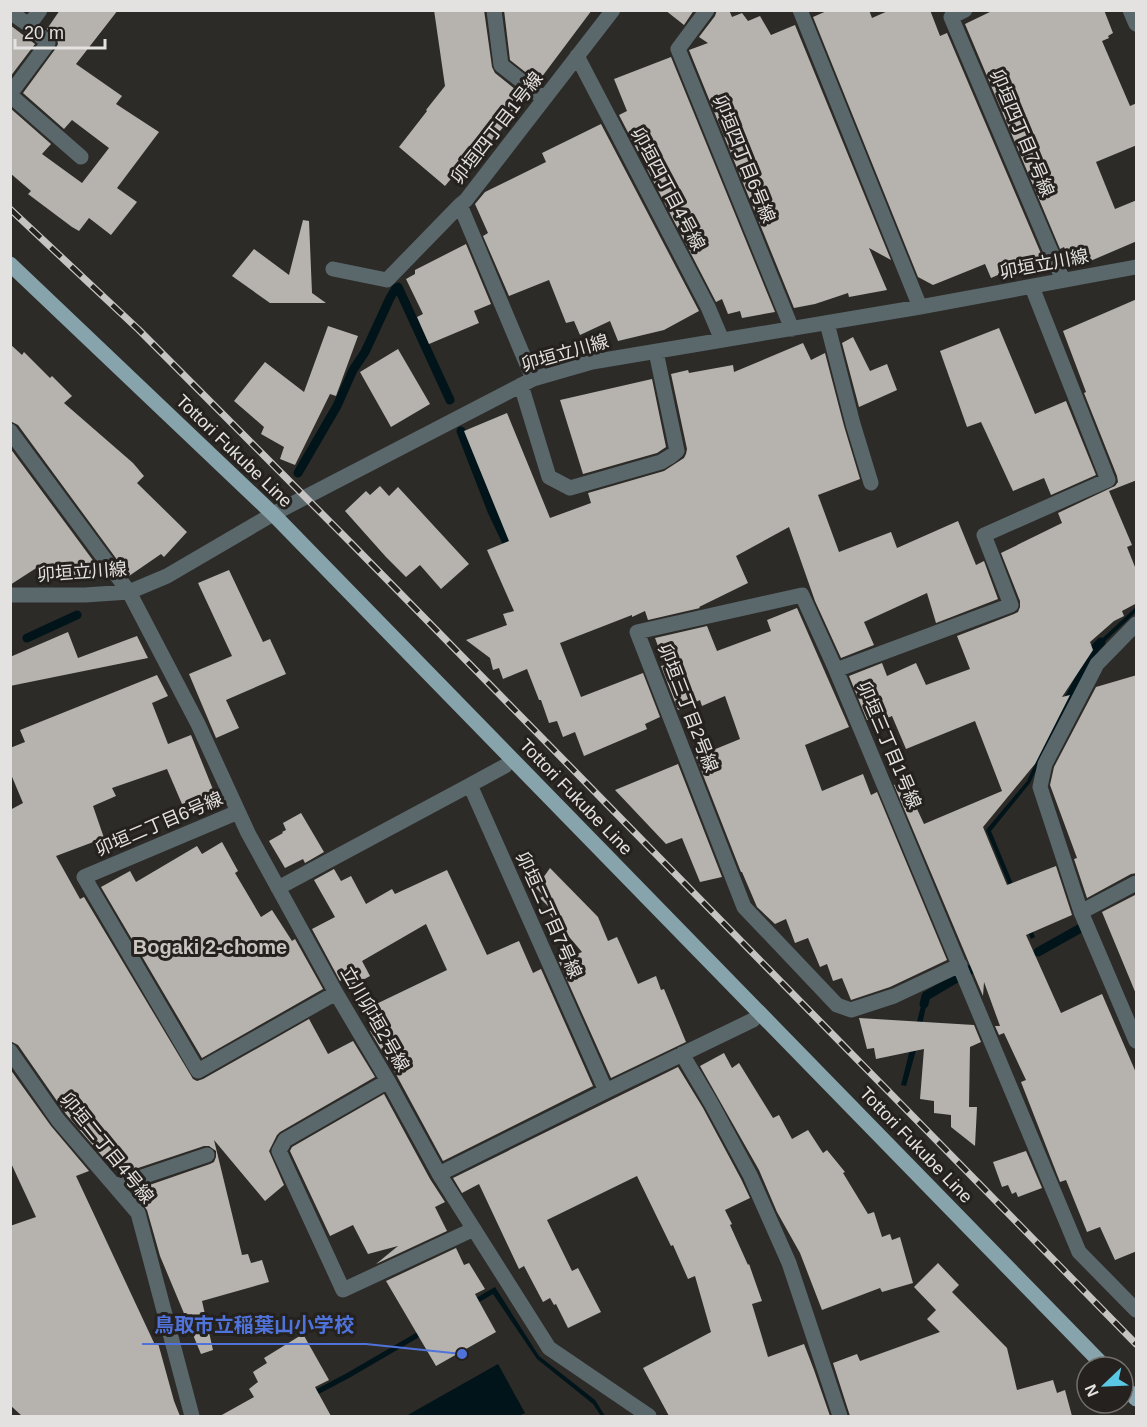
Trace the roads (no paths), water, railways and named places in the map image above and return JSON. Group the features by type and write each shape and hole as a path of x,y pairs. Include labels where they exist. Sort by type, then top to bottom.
{"main road":[{"name":"Tottori Fukube Line","path":"10,264 273,514 1093,1355"}],"street":[{"path":"29,25 40,10"},
{"path":"494,10 501,65 544,99"},
{"name":"卯垣四丁目1号線","path":"613,10 460,205 527,382 549,477 570,488 661,462 677,451 656,352"},
{"name":"卯垣四丁目6号線","path":"707,10 678,49 792,329"},
{"path":"800,10 920,307"},
{"name":"卯垣四丁目7号線","path":"965,10 951,17 1063,280"},
{"path":"1130,10 1137,24"},
{"path":"10,12 29,25 48,43 10,94 81,157"},
{"name":"卯垣四丁目4号線","path":"577,56 708,307 722,340"},
{"path":"333,269 387,280 460,205"},
{"name":"卯垣立川線","path":"10,595 86,595 129,592 167,576 273,514 527,382 592,362 920,307 1137,267"},
{"name":"卯垣三丁目1号線","path":"1032,287 1108,480 984,535 1011,605 836,670 1079,1252 1137,1310"},
{"path":"827,323 871,483"},
{"name":"立川卯垣2号線","path":"10,431 129,592 198,724 248,833 336,993 439,1174 549,1348 649,1416"},
{"name":"卯垣三丁目2号線","path":"836,670 802,595 637,632 744,907 837,1005 850,1010 894,996 960,965"},
{"path":"1137,624 1097,664 1045,764 1040,787 1082,912 1137,1041"},
{"path":"278,888 505,766"},
{"name":"卯垣二丁目7号線","path":"470,785 606,1091"},
{"name":"卯垣二丁目6号線","path":"238,812 84,877 198,1071 336,993"},
{"path":"1082,912 1137,884"},
{"path":"439,1174 753,1020"},
{"name":"卯垣二丁目4号線","path":"10,1052 58,1120 138,1213 192,1416"},
{"path":"682,1054 750,1175 789,1263 840,1416"},
{"path":"388,1081 285,1140 279,1151 343,1290 474,1229"},
{"path":"115,1186 207,1155"}],"waterway":[{"path":"398,287 450,400"},
{"path":"298,473 337,406 396,288"},
{"path":"461,431 492,511 511,551"},
{"path":"27,638 77,615"},
{"path":"1064,708 1096,647 1101,642"},
{"path":"1038,952 1079,929"},
{"path":"924,1004 926,996 983,964"}],"railway":[{"path":"10,209 139,330 351,543 1136,1344"}],"place":[{"name":"鳥取市立稲葉山小学校","path":"462,1354"}],"district":[{"name":"Bogaki 2-chome","path":"210,947"}]}
